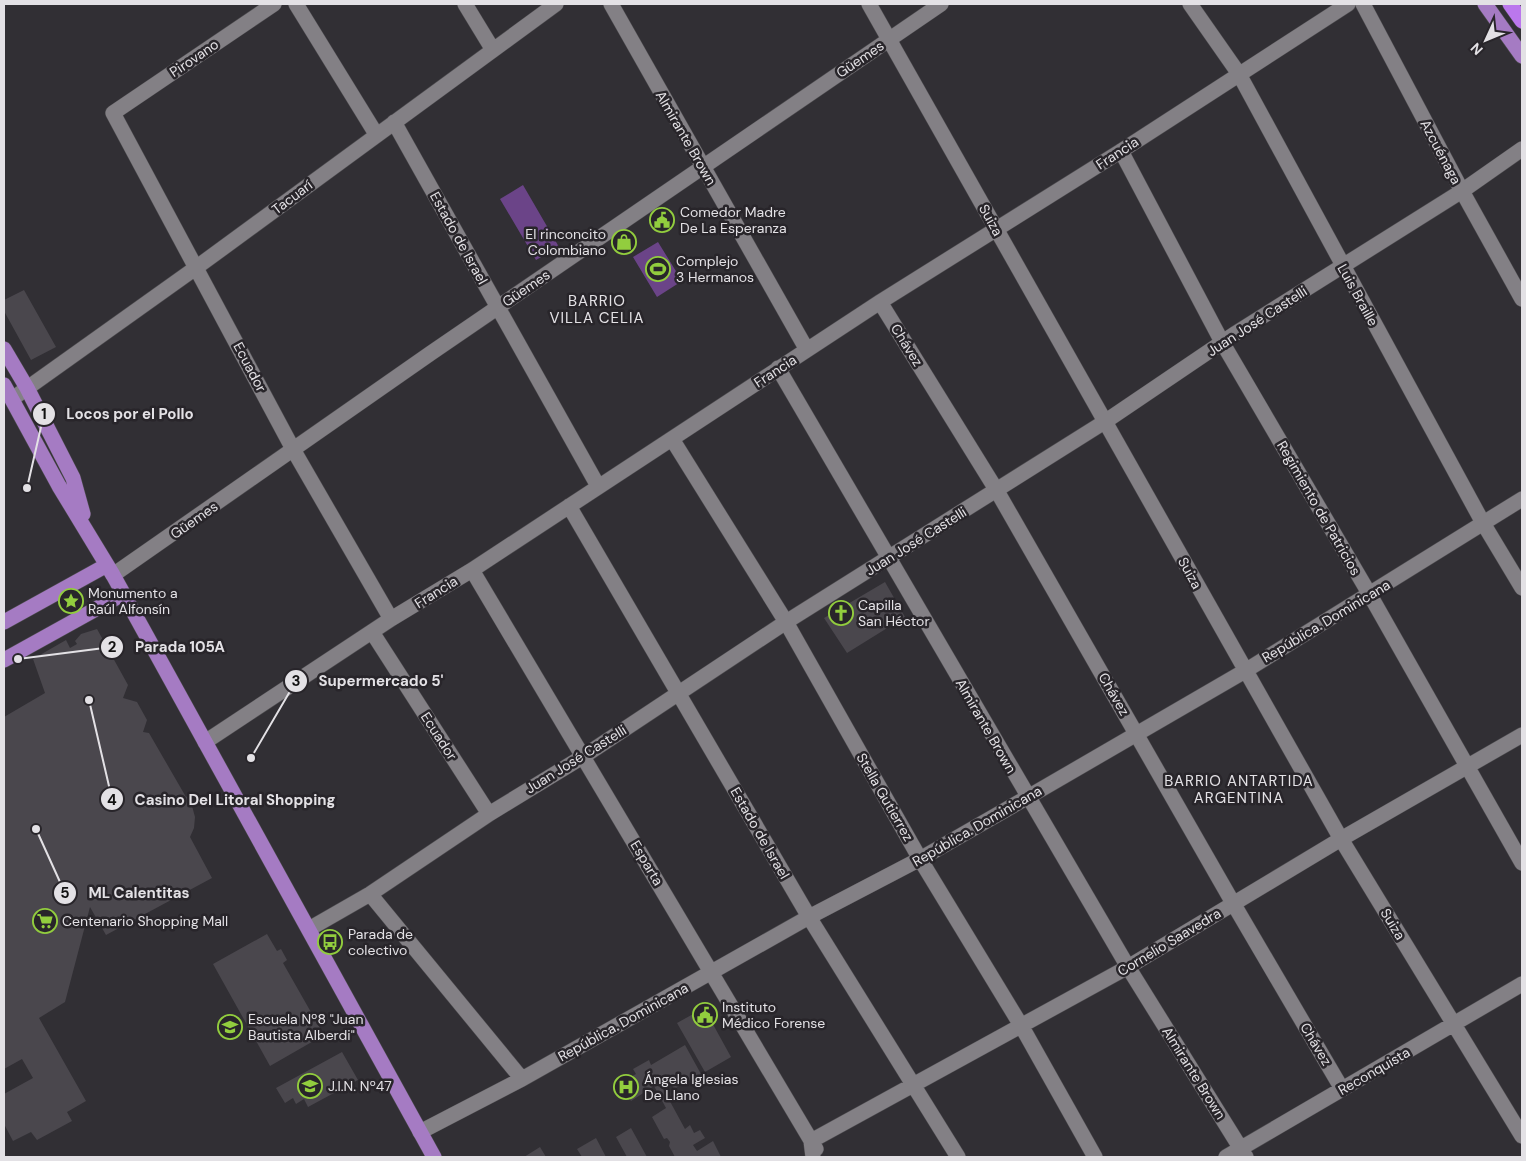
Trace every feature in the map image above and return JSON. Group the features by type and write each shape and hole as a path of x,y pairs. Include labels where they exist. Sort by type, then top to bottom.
{"highway":[{"path":"1510,4 1522,21"}],"main road":[{"path":"1486,4 1522,56"},
{"path":"4,350 27,388 72,478 87,530"},
{"path":"4,385 59,486 110,570 434,1157"},
{"path":"4,622 110,570"},
{"path":"4,660 123,594"}],"street":[{"name":"Pirovano","path":"113,113 274,4"},
{"path":"296,4 376,134"},
{"path":"465,4 493,50"},
{"name":"Tacuarí","path":"12,399 197,267 376,134 556,4"},
{"name":"Almirante Brown","path":"611,4 807,350"},
{"name":"Suiza","path":"869,4 1341,839 1522,1136"},
{"name":"Güemes","path":"110,570 294,451 498,308 941,4"},
{"name":"Luis Braille","path":"1190,4 1239,74 1483,523 1522,588"},
{"name":"Francia","path":"205,742 391,619 472,570 880,302 996,230 1348,4"},
{"name":"Azcuénaga","path":"1363,4 1462,192 1522,299"},
{"name":"Ecuador","path":"113,113 294,451 391,619"},
{"name":"Estado de Israel","path":"394,122 598,486"},
{"name":"Juan José Castelli","path":"309,929 370,894 489,814 584,756 786,622 1106,421 1222,342 1462,192 1522,149"},
{"name":"Regimiento de Patricios","path":"1121,150 1222,342 1370,595 1522,863"},
{"name":"Chávez","path":"880,302 997,491 1342,1089"},
{"name":"Almirante Brown","path":"778,368 1128,967 1243,1153"},
{"name":"Stella Gutierrez","path":"672,439 786,622 920,859 1022,1027 1095,1157"},
{"name":"República. Dominicana","path":"420,1132 522,1079 809,917 920,859 1028,797 1245,671 1522,499"},
{"name":"Estado de Israel","path":"570,506 809,917 958,1157"},
{"name":"Esparta","path":"472,570 713,972 820,1157"},
{"name":"Ecuador","path":"372,632 489,814"},
{"name":"Cornelio Saavedra","path":"811,1141 915,1086 1128,967 1341,839 1522,735"},
{"path":"370,894 522,1079"},
{"name":"Reconquista","path":"1226,1157 1243,1153 1342,1089 1522,984"},
{"path":"811,1141 812,1157"}],"shaded area":[{"path":"523,185 559,247 536,260 500,199"},
{"name":"Complejo 3 Hermanos","path":"658,242 682,281 657,297 633,257"}],"building":[{"path":"24,290 56,347 31,360 4,311 4,300"},
{"name":"Capilla San Héctor","path":"885,582 905,617 847,653 824,618"},
{"name":"Centenario Shopping Mall","path":"97,629 128,685 123,698 137,702 147,720 143,732 149,733 186,797 189,795 195,817 194,828 190,837 212,878 106,935 90,907 65,1002 39,1018 86,1101 67,1112 72,1121 37,1140 31,1132 13,1141 4,1124 4,1094 33,1078 22,1059 4,1069 4,717 45,693 33,659 66,640 70,648 77,644 75,641 81,634"},
{"name":"Escuela Nº8 \"Juan Bautista Alberdi\"","path":"267,934 277,951 281,949 287,960 283,963 324,1035 270,1066 213,964"},
{"name":"Instituto Médico Forense","path":"704,1008 731,1057 705,1072 677,1023"},
{"path":"685,1045 701,1074 674,1089 668,1078 660,1083 685,1129 690,1125 694,1133 700,1130 705,1138 693,1145 697,1151 713,1141 721,1157 675,1157 669,1146 670,1142 667,1138 664,1139 652,1117 666,1108 654,1086 631,1101 620,1083 636,1074 633,1069 649,1060 651,1065"},
{"name":"J.I.N. Nº47","path":"342,1052 358,1080 308,1107 304,1099 296,1104 293,1098 285,1103 276,1088"},
{"path":"631,1128 647,1157 627,1157 616,1137"},
{"path":"596,1138 606,1157 582,1157 577,1149"},
{"path":"540,1147 546,1157 524,1157"}],"place":[{"name":"Comedor Madre De La Esperanza","path":"662,220"},
{"name":"El rinconcito Colombiano","path":"624,242"},
{"name":"Complejo 3 Hermanos","path":"658,269"},
{"name":"Locos por el Pollo","path":"27,488"},
{"name":"Monumento a Raúl Alfonsín","path":"71,601"},
{"name":"Capilla San Héctor","path":"841,613"},
{"name":"Parada 105A","path":"18,659"},
{"name":"Casino Del Litoral Shopping","path":"89,700"},
{"name":"Supermercado 5'","path":"251,758"},
{"name":"ML Calentitas","path":"36,829"},
{"name":"Centenario Shopping Mall","path":"45,921"},
{"name":"Parada de colectivo","path":"330,942"},
{"name":"Instituto Médico Forense","path":"705,1015"},
{"name":"Escuela Nº8 \"Juan Bautista Alberdi\"","path":"230,1027"},
{"name":"J.I.N. Nº47","path":"310,1086"},
{"name":"Ángela Iglesias De Llano","path":"626,1087"}],"district":[{"name":"BARRIO VILLA CELIA","path":"597,310"},
{"name":"BARRIO ANTARTIDA ARGENTINA","path":"1239,790"}]}
